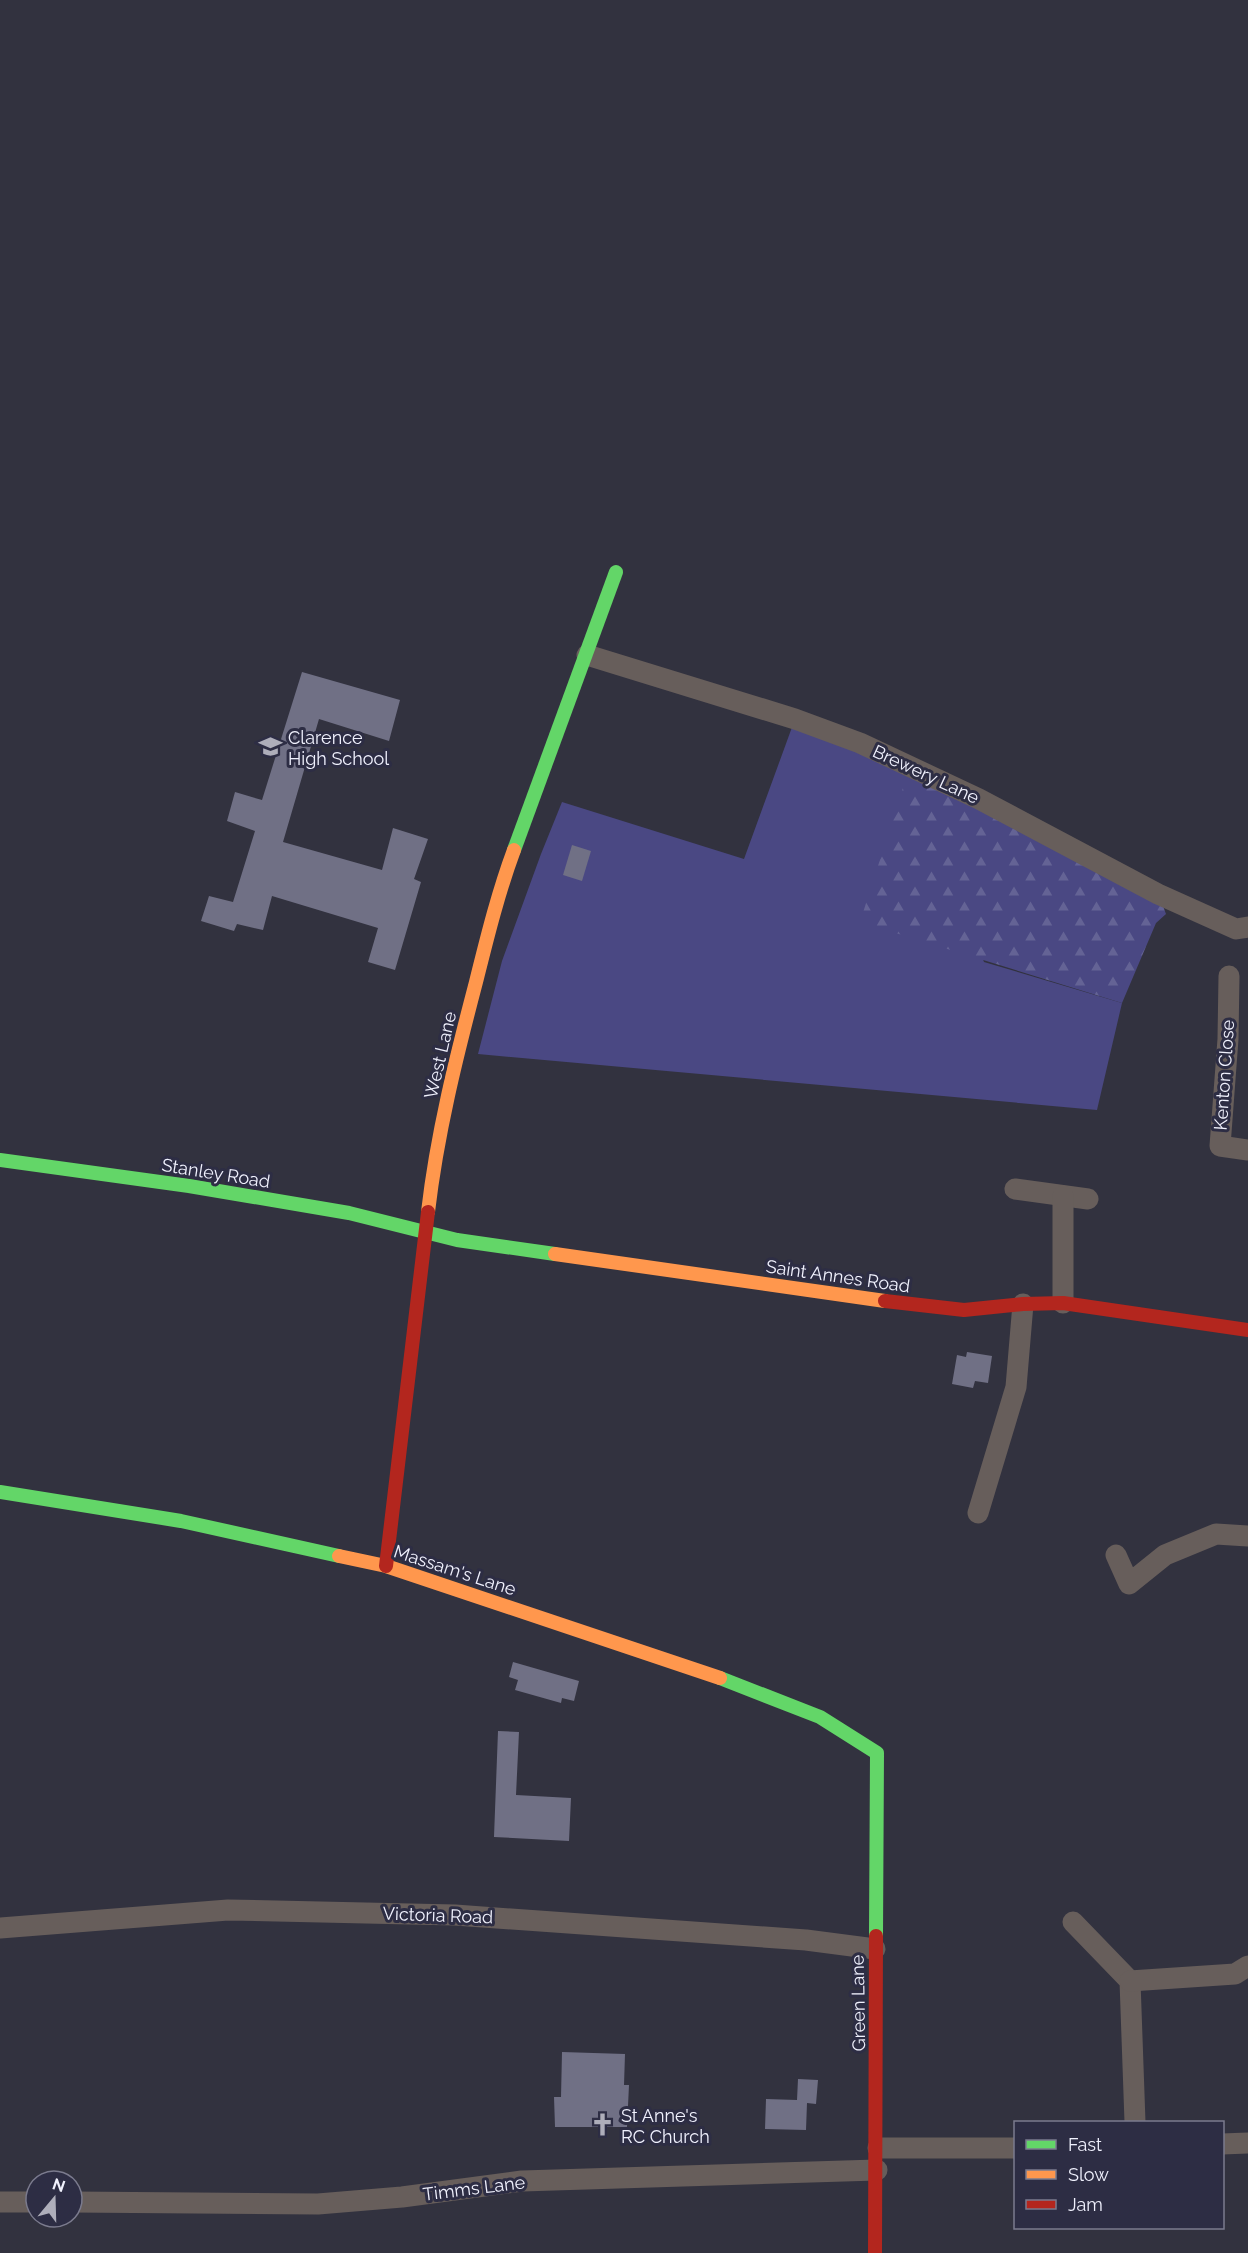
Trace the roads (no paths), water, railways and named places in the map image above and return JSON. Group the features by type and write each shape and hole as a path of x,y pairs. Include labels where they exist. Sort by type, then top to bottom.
{"street":[{"name":"West Lane","path":"386,1566 433,1172 457,1053 501,886 616,572"},
{"name":"Brewery Lane","path":"587,654 795,719 860,742 979,799 1158,894 1236,929 1248,927"},
{"name":"Kenton Close","path":"1229,976 1228,1040 1220,1146 1248,1150"},
{"name":"Stanley Road","path":"0,1160 189,1186 350,1213 425,1231"},
{"path":"1015,1190 1088,1199"},
{"path":"1063,1196 1063,1303"},
{"name":"Saint Annes Road","path":"425,1231 457,1240 866,1299 964,1310 1063,1303 1248,1330"},
{"path":"978,1513 1016,1387 1023,1305"},
{"name":"Massam's Lane","path":"0,1492 181,1521 386,1566 738,1684 820,1717 877,1754"},
{"path":"1116,1555 1129,1584 1165,1555 1206,1538 1216,1534 1248,1536"},
{"name":"Green Lane","path":"875,2253 878,2148 875,1949 877,1754"},
{"name":"Victoria Road","path":"0,1928 228,1910 455,1914 806,1940 875,1949"},
{"path":"1073,1922 1130,1981 1136,2121"},
{"path":"1130,1981 1235,1974 1248,1966"},
{"path":"1224,2144 1248,2143"},
{"path":"878,2148 1014,2148"},
{"name":"Timms Lane","path":"84,2202 318,2204 402,2197 522,2181 877,2170"},
{"path":"0,2202 24,2202"}],"place":[{"name":"Clarence High School","path":"270,747"},
{"name":"St Anne's RC Church","path":"603,2125"}]}
